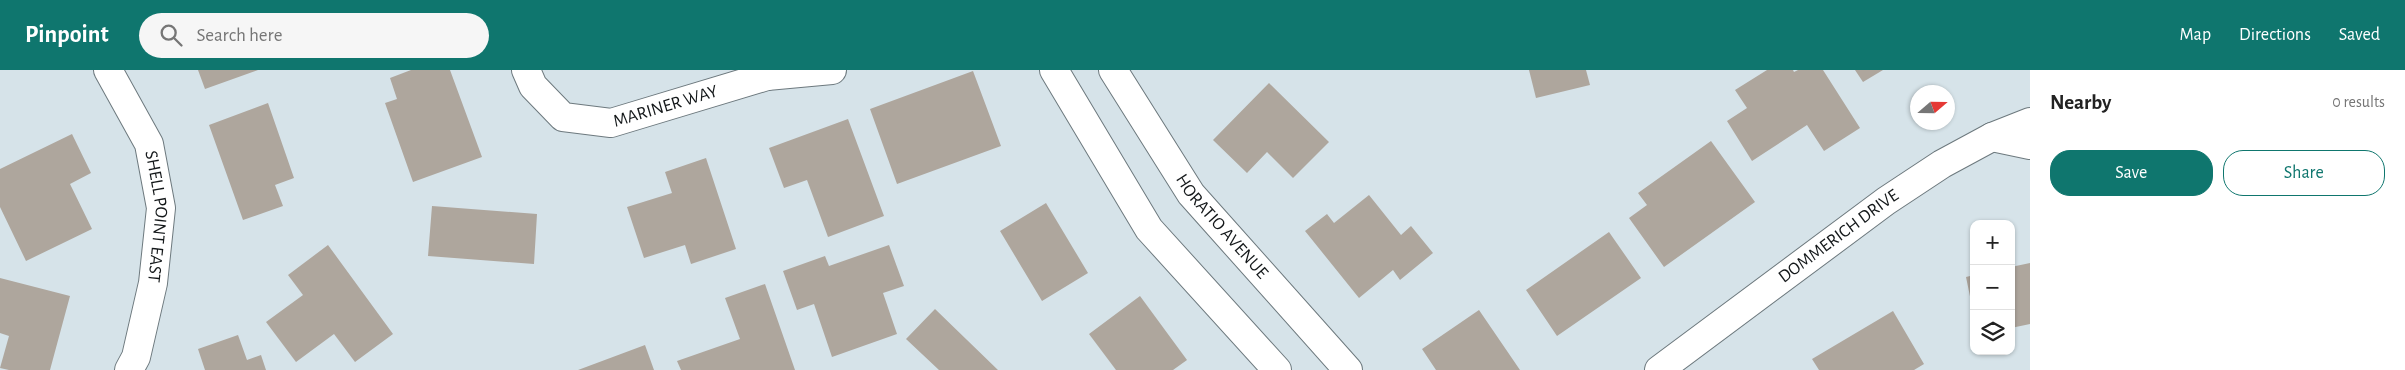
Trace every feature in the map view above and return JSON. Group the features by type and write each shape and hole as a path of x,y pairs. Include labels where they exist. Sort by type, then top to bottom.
{"street":[{"name":"SHELL POINT EAST","path":"108,70 149,144 160,208 153,283 136,357 129,370"},
{"name":"MARINER WAY","path":"526,70 533,86 563,117 611,123 772,73 832,70"},
{"path":"1054,70 1149,228 1277,370"},
{"name":"HORATIO AVENUE","path":"1112,70 1191,194 1348,370"},
{"name":"DOMMERICH DRIVE","path":"1659,370 1886,201 1942,164 1992,137 2030,122"},
{"path":"1992,137 2030,145"}],"building":[{"path":"198,70 258,70 205,89"},
{"path":"411,70 450,70 482,157 413,182 385,103 397,99 390,78"},
{"path":"1529,70 1586,70 1590,85 1536,98"},
{"path":"1767,70 1793,70 1794,72 1798,70 1823,70 1860,128 1824,151 1807,125 1752,161 1727,121 1747,108 1735,90"},
{"path":"1855,70 1883,70 1863,82"},
{"path":"973,71 1001,146 897,184 870,109"},
{"path":"1269,83 1329,142 1293,178 1267,152 1247,173 1213,140"},
{"path":"268,103 294,178 275,185 283,206 243,220 209,125"},
{"path":"848,119 884,216 828,237 807,180 784,188 769,148"},
{"path":"72,134 91,173 70,184 92,229 26,261 0,207 0,169"},
{"path":"1711,141 1755,202 1664,267 1629,218 1647,205 1638,193"},
{"path":"706,158 736,249 691,264 685,245 644,258 627,207 672,193 665,172"},
{"path":"1369,195 1401,235 1411,226 1433,253 1400,280 1393,270 1359,298 1305,231 1327,214 1334,223"},
{"path":"1046,203 1088,273 1042,301 1000,231"},
{"path":"432,206 537,214 534,264 428,256"},
{"path":"1609,232 1641,278 1557,336 1526,290"},
{"path":"328,245 393,334 355,362 334,334 296,362 266,322 303,295 288,275"},
{"path":"889,245 904,286 883,293 897,334 832,357 814,304 797,310 783,271 825,256 829,266"},
{"path":"2030,263 2030,324 2015,327 2015,310 2015,266"},
{"path":"1970,276 1970,296 1966,277"},
{"path":"0,278 70,296 50,370 9,370 0,368 9,336 0,333"},
{"path":"765,284 795,370 681,370 677,361 740,339 725,298"},
{"path":"1140,296 1187,360 1173,370 1116,370 1089,334"},
{"path":"935,309 998,370 939,370 906,339"},
{"path":"1479,310 1520,370 1436,370 1422,349"},
{"path":"1893,311 1924,364 1914,370 1819,370 1812,359"},
{"path":"238,335 247,360 261,355 266,370 205,370 198,349"},
{"path":"645,345 654,370 578,370"}]}
